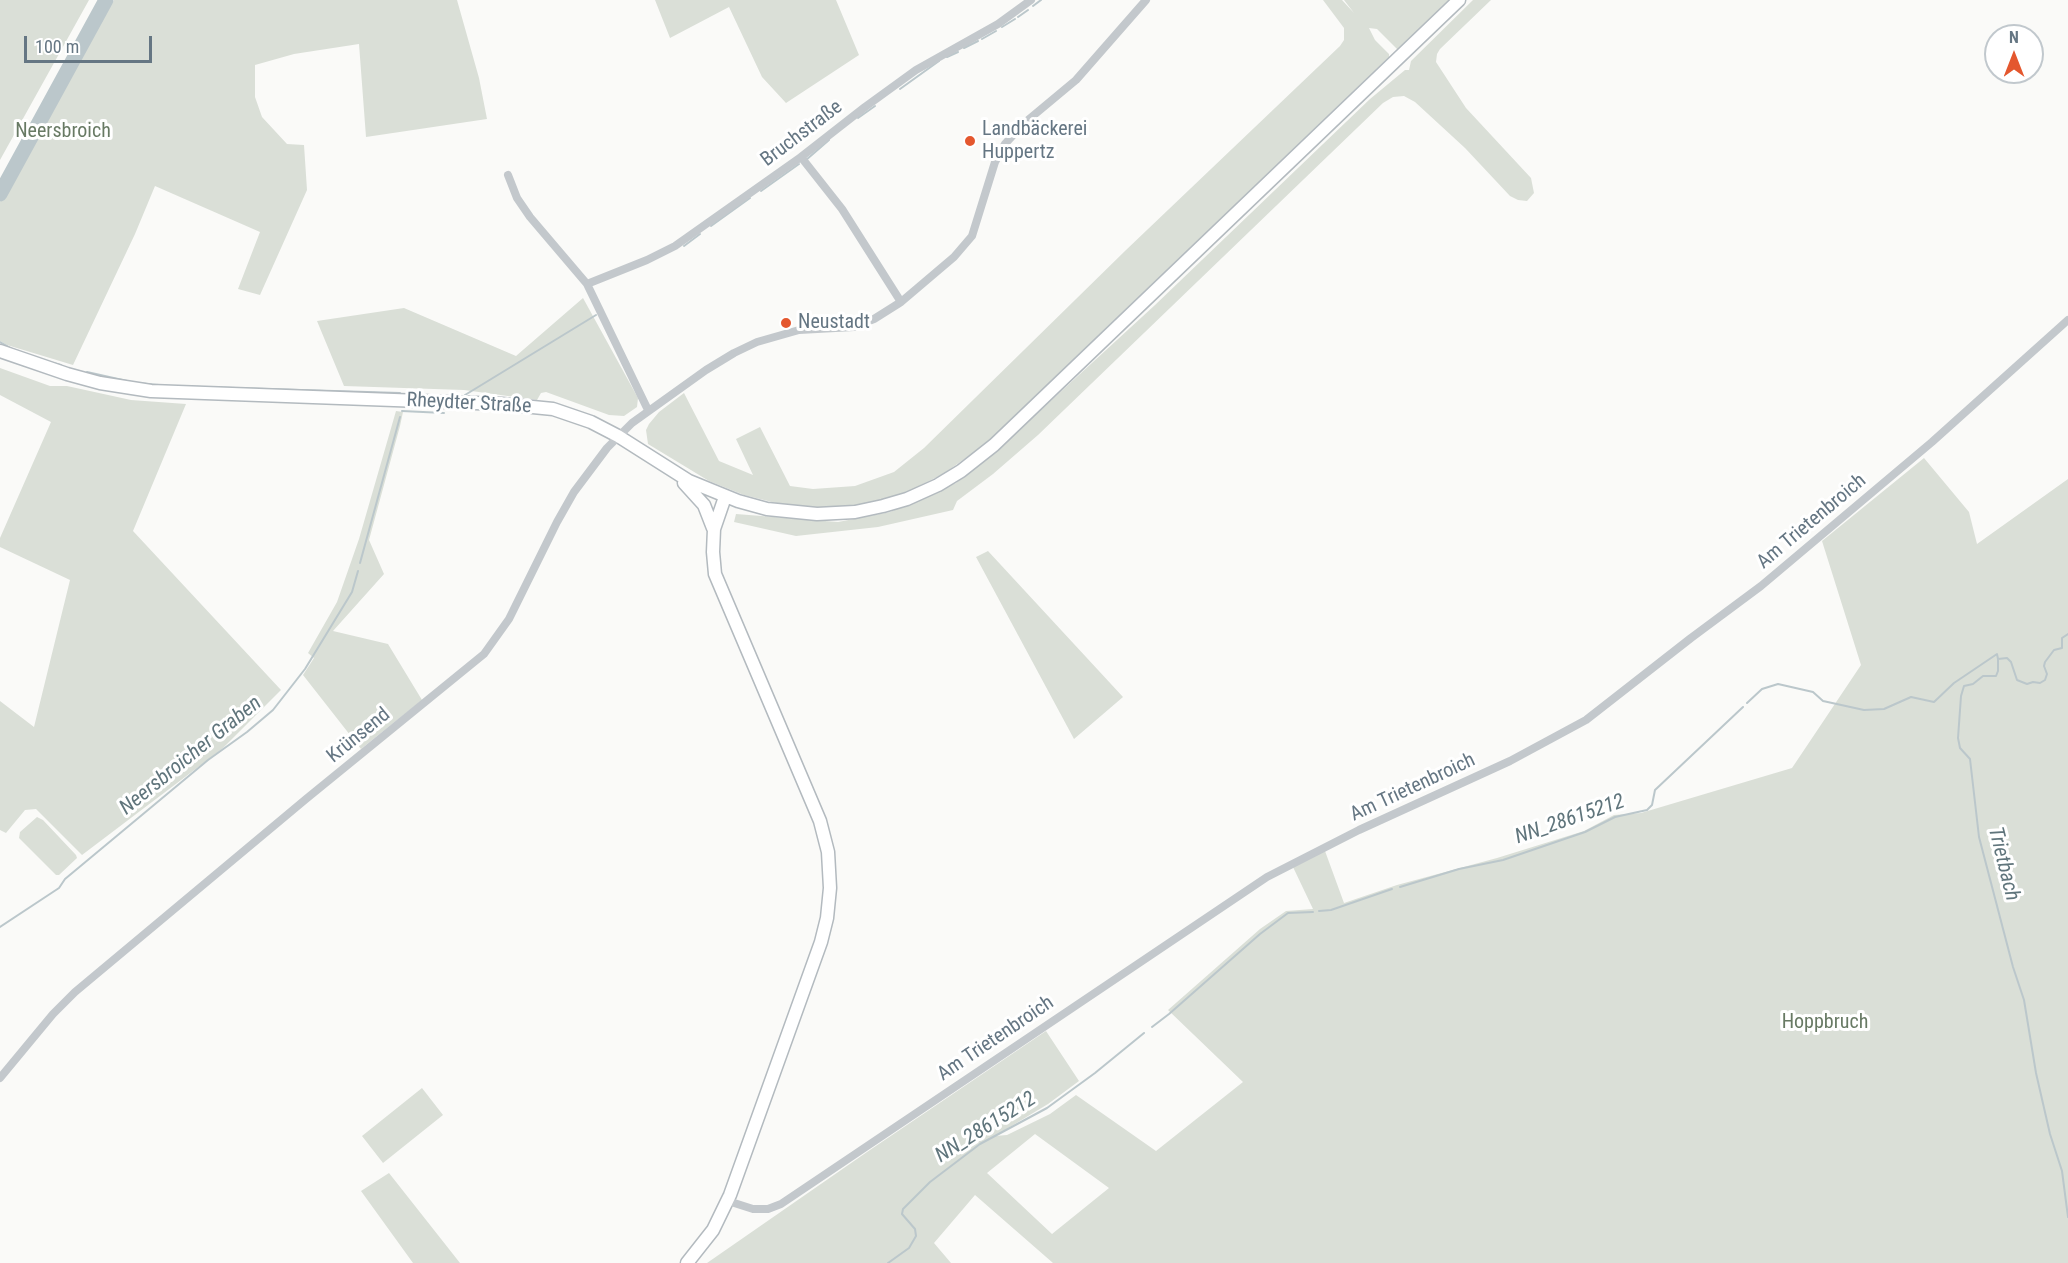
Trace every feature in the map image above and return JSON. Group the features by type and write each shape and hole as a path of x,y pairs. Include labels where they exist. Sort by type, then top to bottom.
{"main road":[{"path":"668,468 725,497 767,509 799,513 855,512 906,499 962,471 1005,436 1459,0"},
{"name":"Rheydter Straße","path":"0,351 67,374 142,390 530,406 558,410 580,417 618,436 668,468"},
{"path":"668,468 702,501 714,529"},
{"path":"687,1263 713,1230 728,1201 822,936 830,881 826,843 817,812 718,581 713,559 714,529 725,497"}],"street":[{"name":"Bruchstraße","path":"587,284 668,250 801,157 916,70 998,24 1031,0"},
{"path":"618,436 648,410 720,361 757,342 799,330 858,326 901,302 970,241 995,162 1008,140 1022,125 1076,81 1146,0"},
{"path":"801,157 842,209 901,302"},
{"path":"508,175 517,198 530,218 587,284 648,410"},
{"name":"Am Trietenbroich","path":"728,1201 753,1209 768,1209 781,1204 1267,877 1359,830 1510,761 1586,720 1761,586 1937,438 2068,320"},
{"name":"Krünsend","path":"0,1078 55,1011 75,992 484,654 509,619 568,502 593,466 618,436"}],"green space":[{"path":"0,0 89,0 0,160"},
{"name":"Neersbroich","path":"114,0 457,0 479,78 487,119 366,137 359,44 294,54 255,65 255,97 262,117 287,144 304,145 307,190 260,295 238,289 260,232 155,186 135,234 73,365 7,345 0,341 0,202"},
{"path":"655,0 836,0 859,55 786,103 762,77 729,7 670,38"},
{"path":"1323,0 1342,0 1354,13 1344,0 1450,0 1398,50 1377,29 1369,28 1375,40 1389,54 1389,58 994,438 943,474 907,492 872,504 818,508 788,506 744,495 709,481 648,444 646,430 649,424 659,412 684,393 719,461 753,475 736,439 760,427 790,486 813,489 855,486 894,472 924,448 1126,250 1340,46 1344,40 1344,28"},
{"path":"1473,0 1491,0 1440,49 1436,62 1466,108 1531,178 1534,193 1527,201 1510,196 1465,148 1415,102 1404,96 1393,97 1383,103 1038,435 993,474 957,501 953,510 878,527 796,536 734,522 736,514 838,522 890,512 956,483 1031,419 1155,305 1370,99 1405,70 1409,70 1411,61"},
{"path":"583,298 638,398 637,407 624,416 609,415 546,392 541,393 537,400 464,390 344,386 317,321 404,308 516,356"},
{"path":"0,368 50,386 67,386 131,400 186,404 133,531 281,690 222,749 82,855 36,809 25,810 6,833 0,830 0,701 34,727 70,580 0,547 0,538 51,422 0,395"},
{"path":"396,411 403,412 369,540 384,574 333,631 388,644 422,700 361,749 303,675 314,658 308,653 337,602 359,539"},
{"name":"Hoppbruch","path":"1924,458 1969,512 1977,544 2068,479 2068,1263 1053,1263 975,1195 934,1243 951,1263 707,1263 1046,1031 1079,1081 1048,1104 995,1136 1007,1135 1050,1114 1076,1095 1156,1151 1243,1082 1168,1010 1260,929 1286,911 1313,909 1293,867 1325,851 1344,903 1397,885 1497,858 1584,831 1614,815 1641,813 1792,768 1861,665 1822,541","holes":["1035,1134 1109,1188 1052,1234 987,1173"]},
{"path":"988,551 1123,697 1074,739 976,557"},
{"path":"37,817 43,820 76,855 77,858 59,875 56,875 19,838 20,832"},
{"path":"422,1088 443,1115 383,1163 362,1136"},
{"path":"389,1173 460,1263 413,1263 361,1191"}],"waterway":[{"path":"0,194 106,0"},
{"name":"Neersbroicher Graben","path":"1033,6 1041,0"},
{"name":"Neersbroicher Graben","path":"1018,17 1028,10"},
{"name":"Neersbroicher Graben","path":"1002,27 1015,19"},
{"name":"Neersbroicher Graben","path":"982,39 996,31"},
{"name":"Neersbroicher Graben","path":"964,48 978,41"},
{"name":"Neersbroicher Graben","path":"947,57 958,52"},
{"name":"Neersbroicher Graben","path":"900,89 939,61"},
{"name":"Neersbroicher Graben","path":"858,118 875,106"},
{"name":"Neersbroicher Graben","path":"806,160 829,140"},
{"name":"Neersbroicher Graben","path":"761,191 799,164"},
{"name":"Neersbroicher Graben","path":"711,226 750,198"},
{"path":"684,246 700,234"},
{"name":"Neersbroicher Graben","path":"465,395 596,315"},
{"path":"0,342 16,351"},
{"path":"53,363 61,365"},
{"path":"87,372 136,383 170,386 400,393"},
{"name":"Neersbroicher Graben","path":"402,411 444,413"},
{"name":"Neersbroicher Graben","path":"360,563 400,417"},
{"name":"Neersbroicher Graben","path":"0,927 59,888 65,879 208,760 273,710 305,669 352,592 358,571"},
{"name":"Trietbach","path":"2068,634 2062,638 2062,648 2054,650 2045,662 2047,674 2045,680 2040,683 2027,684 2017,680 2011,662 2007,658 1998,659 1996,676 1983,676 1973,684 1964,686 1961,696 1958,738 1960,748 1970,759 1979,837 2013,967 2024,1000 2036,1073 2050,1134 2062,1171 2068,1217"},
{"name":"NN_28615212","path":"1747,703 1762,689 1778,684 1813,692 1823,701 1864,710 1884,709 1911,697 1934,702 1954,683 1997,654 1998,659"},
{"name":"NN_28615212","path":"1400,887 1459,869 1503,860 1585,832 1615,817 1647,810 1652,805 1655,790 1743,707"},
{"name":"NN_28615212","path":"1319,911 1331,910 1392,889"},
{"name":"NN_28615212","path":"1152,1027 1260,934 1288,913 1313,912"},
{"name":"NN_28615212","path":"888,1263 909,1248 916,1236 915,1229 902,1214 903,1209 930,1182 980,1144 1047,1108 1144,1033"}],"place":[{"name":"Landbäckerei Huppertz","path":"970,141"},
{"name":"Neustadt","path":"786,323"}]}
